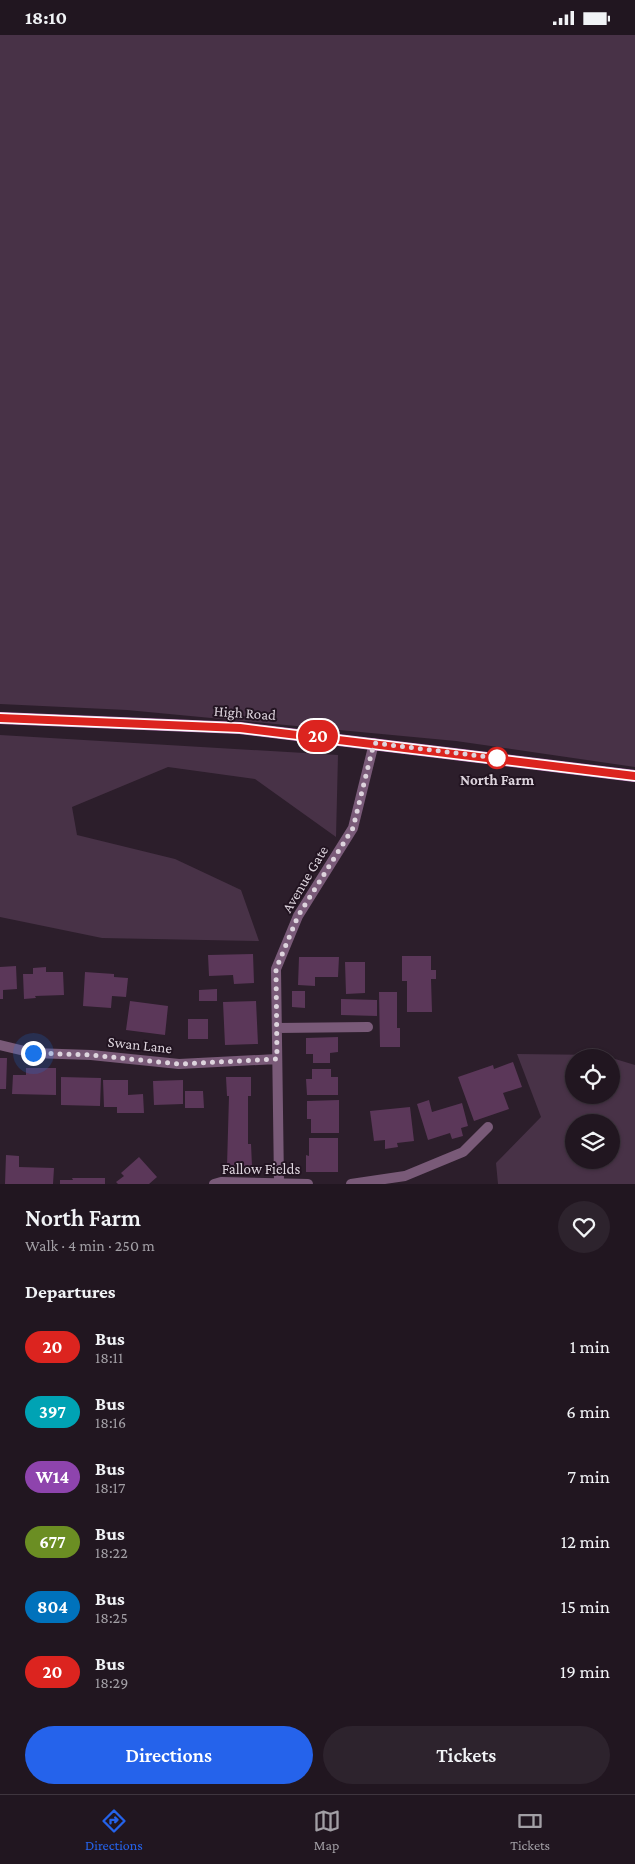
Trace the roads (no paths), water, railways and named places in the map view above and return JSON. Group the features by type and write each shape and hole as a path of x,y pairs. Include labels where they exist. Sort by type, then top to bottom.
{"main road":[{"name":"High Road","path":"0,718 240,728 635,776"}],"street":[{"name":"Avenue Gate","path":"278,1182 276,969 298,916 353,828 374,743"},
{"path":"277,1028 368,1027"},
{"name":"Swan Lane","path":"0,1045 33,1053 91,1055 179,1064 277,1059"},
{"path":"351,1184 405,1177 463,1152 488,1127"},
{"name":"Fallow Fields","path":"214,1184 221,1182 308,1184"}],"place":[{"name":"North Farm","path":"497,758"}]}
